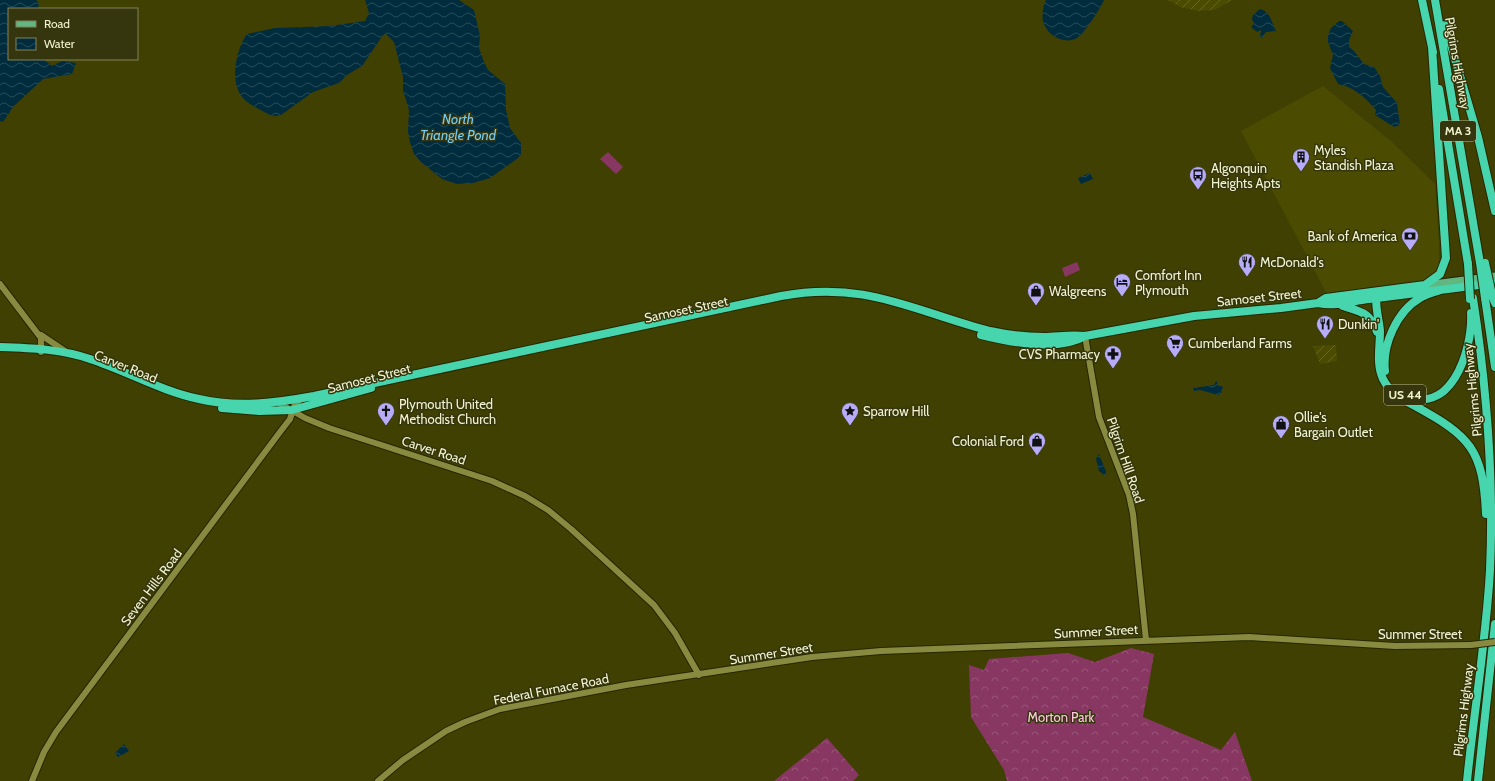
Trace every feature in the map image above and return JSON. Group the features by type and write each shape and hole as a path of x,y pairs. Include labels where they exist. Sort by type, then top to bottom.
{"highway":[{"name":"Pilgrims Highway","path":"1422,0 1432,47 1468,264 1471,299 1482,358 1490,450 1490,539 1488,598 1467,781"},
{"name":"Pilgrims Highway","path":"1436,0 1474,229 1482,246 1482,263 1491,299 1495,367"},
{"path":"1436,0 1443,13 1450,45 1475,125 1495,211"},
{"path":"1424,285 1440,274 1446,258 1432,47"},
{"name":"Samoset Street","path":"292,410 387,385 781,301 808,297 839,296 872,300 908,310 978,334 1015,342 1034,344 1076,341 1085,336 1201,314 1262,310 1318,302 1326,298 1441,290 1495,283"},
{"name":"Samoset Street","path":"1318,302 1327,305 1340,305 1376,295 1424,285"},
{"name":"US 44","path":"1441,290 1419,298 1410,306 1397,322 1388,343 1385,361 1387,375 1396,389 1409,396 1420,398 1432,396 1446,389 1456,377 1464,361 1470,338 1471,299"},
{"name":"Samoset Street","path":"301,399 781,296 812,291 843,291 878,296 966,325 1000,333 1031,337 1075,334 1085,336"},
{"path":"1376,295 1380,372 1391,391 1452,427 1468,444 1477,460 1483,479 1485,501 1488,598"},
{"path":"1340,305 1359,310 1368,316 1375,326 1379,340"},
{"name":"Carver Road","path":"0,347 68,353 92,359 167,389 199,399 239,404 301,399"},
{"name":"Carver Road","path":"0,352 41,351 95,365 170,396 196,404 259,412 292,410"},
{"name":"Pilgrims Highway","path":"1478,781 1495,624"}],"main road":[{"name":"Samoset Street","path":"1424,285 1495,276"},
{"path":"0,284 42,338 41,351"},
{"path":"38,333 68,353"},
{"name":"Pilgrim Hill Road","path":"1085,336 1099,417 1129,495 1133,514 1146,640"},
{"name":"Seven Hills Road","path":"32,781 44,752 56,732 290,419 292,410 301,399"},
{"path":"277,402 292,410"},
{"name":"Carver Road","path":"292,410 305,418 329,428 492,481 536,503 571,529 654,606 669,624 699,675"},
{"name":"Summer Street","path":"699,675 812,657 881,650 1249,637 1395,646 1471,645 1495,642"},
{"name":"Federal Furnace Road","path":"378,781 428,742 465,722 482,715 525,704 626,685 699,675"}],"shaded area":[{"path":"1168,0 1232,0 1215,10 1198,11 1180,7"},
{"name":"Myles Standish Plaza","path":"1323,86 1392,142 1435,184 1439,243 1439,271 1425,281 1328,296 1241,131"},
{"path":"1336,345 1337,361 1320,364 1313,346"}],"green space":[{"path":"608,152 623,167 616,174 600,159"},
{"path":"1077,262 1080,270 1065,277 1062,268"},
{"name":"Morton Park","path":"1131,648 1154,654 1143,717 1221,750 1235,732 1252,781 1007,781 1004,770 971,717 969,665 984,670 989,659 1068,653 1095,662"},
{"path":"827,738 859,775 853,781 774,781"}],"water":[{"path":"0,0 36,0 39,3 38,8 8,8 8,60 44,60 52,66 62,61 76,63 72,74 43,79 13,107 3,122 0,121"},
{"name":"North Triangle Pond","path":"365,0 459,0 474,10 480,36 479,48 484,62 488,70 505,84 506,110 510,128 521,143 521,154 518,158 490,178 473,183 457,184 442,179 421,162 414,154 410,142 408,132 409,110 403,90 403,77 394,42 386,34 383,35 362,66 347,75 339,83 313,92 281,115 270,115 253,106 243,98 236,84 235,75 237,57 243,40 247,34 275,28 330,26 365,21 369,13"},
{"path":"1046,0 1104,0 1096,15 1077,38 1073,40 1063,40 1053,36 1046,28 1043,21 1043,9"},
{"path":"1260,9 1266,12 1276,31 1266,32 1262,38 1260,37 1261,30 1257,32 1251,27 1254,24 1252,19 1253,15"},
{"path":"1339,21 1342,21 1353,31 1349,40 1349,47 1364,64 1374,67 1380,76 1383,87 1397,103 1400,125 1394,127 1375,115 1376,110 1355,90 1338,84 1330,68 1333,55 1328,42 1328,35 1331,28"},
{"path":"1090,173 1093,179 1081,184 1078,178"},
{"path":"1216,381 1218,386 1222,386 1223,389 1221,390 1222,393 1218,395 1200,390 1194,391 1193,388 1214,385"},
{"path":"1099,454 1107,474 1104,475 1099,471 1096,459"},
{"path":"124,744 129,751 118,757 115,753"}],"place":[{"name":"Myles Standish Plaza","path":"1301,172"},
{"name":"Algonquin Heights Apts","path":"1198,190"},
{"name":"Bank of America","path":"1410,251"},
{"name":"McDonald's","path":"1247,277"},
{"name":"Comfort Inn Plymouth","path":"1122,297"},
{"name":"Walgreens","path":"1036,306"},
{"name":"Dunkin'","path":"1325,339"},
{"name":"Cumberland Farms","path":"1175,358"},
{"name":"CVS Pharmacy","path":"1113,369"},
{"name":"Plymouth United Methodist Church","path":"386,426"},
{"name":"Sparrow Hill","path":"850,426"},
{"name":"Ollie's Bargain Outlet","path":"1281,439"},
{"name":"Colonial Ford","path":"1037,456"}]}
